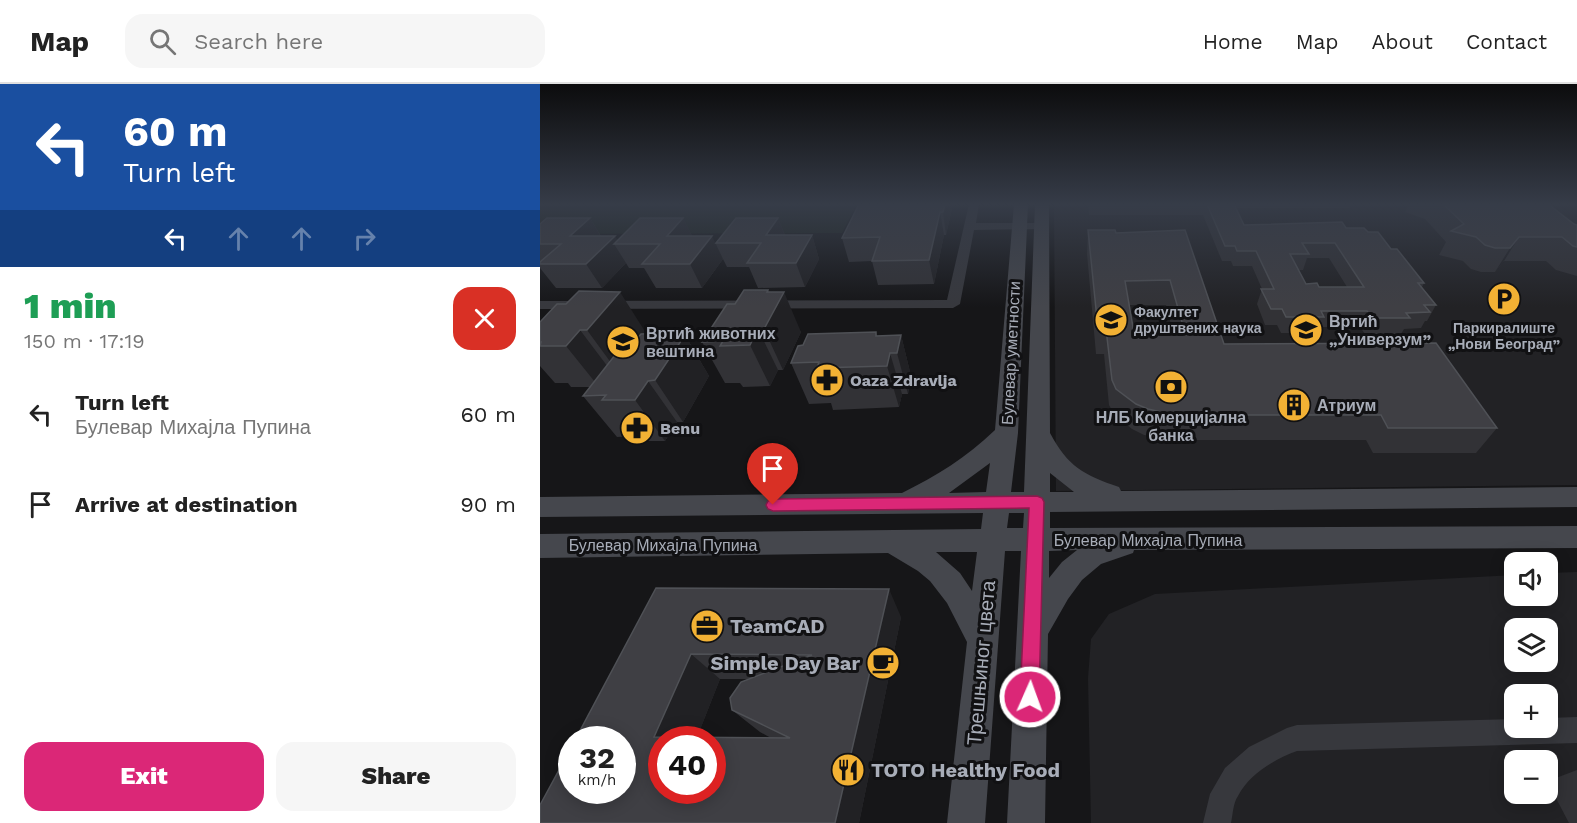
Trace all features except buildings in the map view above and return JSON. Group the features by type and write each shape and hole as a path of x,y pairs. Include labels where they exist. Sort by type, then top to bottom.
{"main road":[{"name":"Булевар уметности","path":"998,503 1006,433 1019,238"},
{"name":"Булевар уметности","path":"1037,502 1042,238"},
{"path":"901,503 933,492 961,474 987,453 1006,433"},
{"path":"1038,433 1060,469 1072,481 1139,501"},
{"path":"540,507 1577,497"},
{"path":"1026,823 1037,502"},
{"name":"Трешњиног цвета","path":"966,823 982,641 998,503"},
{"name":"Булевар Михајла Пупина","path":"540,546 1577,537"},
{"path":"1032,633 1059,585 1074,569 1092,555 1143,539"},
{"path":"894,543 918,554 942,571 961,596 982,641"}],"street":[{"path":"540,305 952,304 967,238"},
{"path":"1217,821 1227,788 1247,765 1278,744 1297,738 1577,730"}],"shaded area":[{"path":"1054,238 1577,238 1577,485 1056,491"},
{"path":"1577,572 1577,823 1091,823 1088,678 1091,639 1109,614 1155,594 1504,576 1504,606 1558,606 1558,573"}],"place":[{"name":"Паркиралиште „Нови Београд”","path":"1504,299"},
{"name":"Факултет друштвених наука","path":"1111,320"},
{"name":"Вртић „Универзум”","path":"1306,330"},
{"name":"Вртић животних вештина","path":"623,342"},
{"name":"Oaza Zdravlja","path":"827,380"},
{"name":"НЛБ Комерцијална банка","path":"1171,387"},
{"name":"Атриум","path":"1294,405"},
{"name":"Benu","path":"637,428"},
{"name":"TeamCAD","path":"707,626"},
{"name":"Simple Day Bar","path":"883,663"},
{"name":"TOTO Healthy Food","path":"848,770"}],"route":[{"path":"773,505 1037,502 1030,697"}]}
